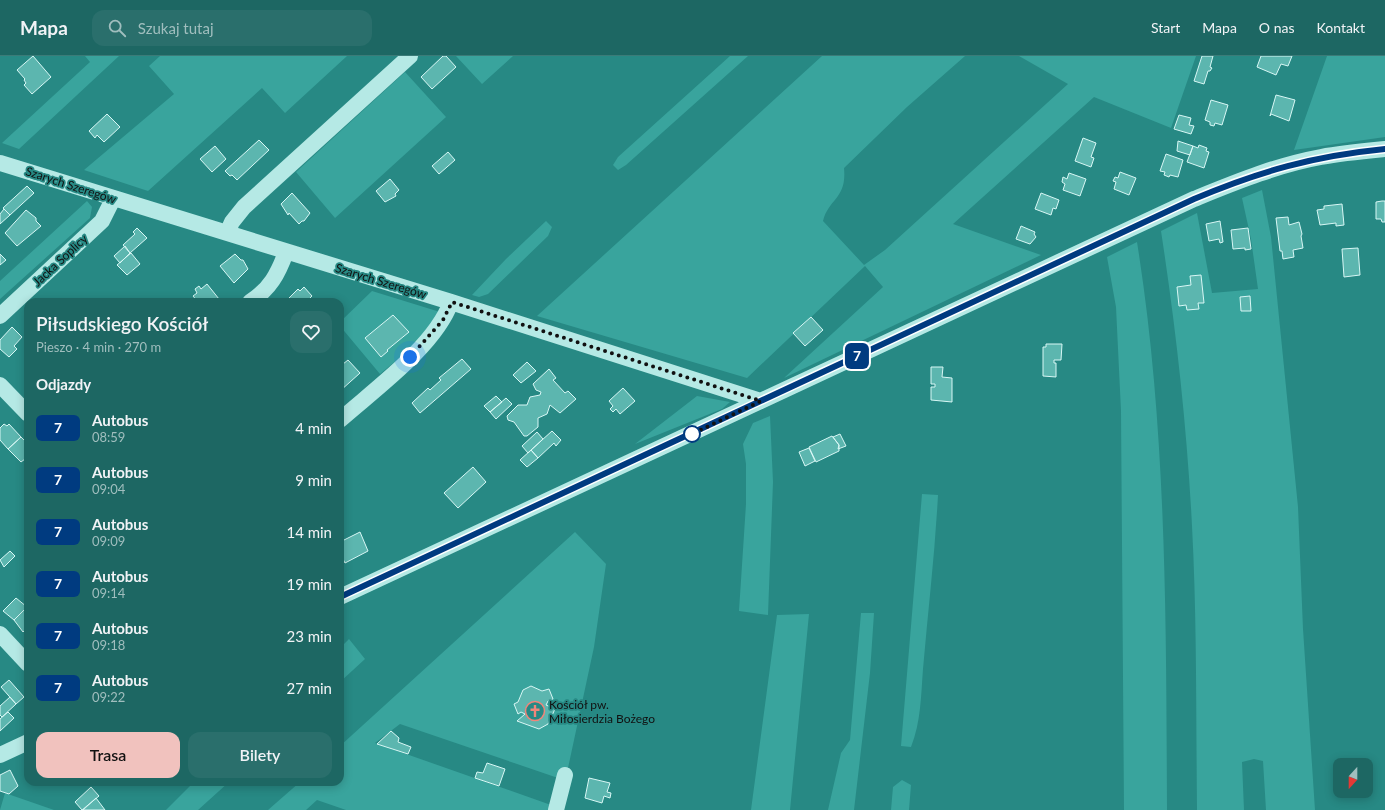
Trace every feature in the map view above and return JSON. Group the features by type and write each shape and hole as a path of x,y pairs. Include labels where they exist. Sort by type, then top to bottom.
{"street":[{"path":"227,233 232,222 244,207 410,56"},
{"path":"344,596 1194,199 1242,179 1322,157 1385,149"},
{"name":"Szarych Szeregów","path":"0,163 452,302 761,401"},
{"name":"Jacka Soplicy","path":"0,316 102,221 113,199"},
{"path":"256,298 263,293 273,281 286,252"},
{"path":"344,416 423,344 443,320 452,302"},
{"path":"0,385 24,410"},
{"path":"0,634 24,660"},
{"path":"0,755 24,744"},
{"path":"556,810 565,775"}],"green space":[{"path":"85,56 119,56 19,149 2,143 90,62"},
{"path":"160,56 347,56 285,113 262,88 148,191 84,170 174,94 149,66"},
{"path":"456,56 513,56 482,84"},
{"path":"730,56 748,56 626,165 618,170 613,165 618,157"},
{"path":"822,56 965,56 907,107 844,168 843,186 837,198 829,207 823,221 864,265 885,250 1068,84 1019,56 1196,56 1171,128 1094,97 953,224 1041,255 784,378 883,287 865,266 747,378 537,316"},
{"path":"1327,56 1385,56 1385,137 1294,150"},
{"path":"405,72 446,117 335,218 296,172"},
{"path":"1262,190 1271,237 1298,507 1303,629 1315,810 1266,810 1263,761 1254,759 1242,762 1244,810 1197,810 1195,597 1190,489 1180,378 1161,231 1197,213 1212,293 1258,289 1251,239 1242,198"},
{"path":"87,201 92,207 90,218 0,299 0,281"},
{"path":"546,221 552,227 548,236 488,294 479,297 472,295 506,259"},
{"path":"1137,242 1147,312 1154,383 1163,525 1167,810 1124,810 1121,411 1116,307 1107,257"},
{"path":"372,291 440,312 416,344 380,374 344,331 344,318"},
{"path":"697,396 730,402 722,409 635,444"},
{"path":"770,416 773,482 768,615 739,611 746,504 746,464 743,444 753,423"},
{"path":"922,494 938,495 920,708 917,728 911,747 901,746"},
{"path":"575,532 606,564 594,647 568,768 558,778 400,724 375,743 551,805 550,810 346,810 317,800 306,810 268,810 295,786 344,786 344,742"},
{"path":"861,613 874,613 870,673 854,810 828,810 841,753 850,740"},
{"path":"809,614 790,810 751,810 777,615"},
{"path":"349,639 365,659 344,678 344,644"},
{"path":"902,780 911,785 909,810 891,810 893,787"},
{"path":"190,786 225,786 198,810 166,810"},
{"path":"5,793 54,810 0,810"}],"building":[{"path":"33,56 51,77 32,94 24,85 26,83 24,80 25,79 17,70"},
{"path":"443,56 446,56 456,67 432,89 421,77"},
{"path":"1202,56 1213,56 1210,67 1212,68 1208,71 1204,84 1194,81"},
{"path":"1261,56 1292,56 1288,66 1281,64 1276,75 1257,67"},
{"path":"1276,95 1295,100 1289,121 1271,114 1270,116"},
{"path":"1211,100 1228,105 1222,125 1215,123 1214,126 1210,125 1210,122 1205,120"},
{"path":"107,114 120,127 104,142 97,135 95,138 89,131"},
{"path":"1179,115 1191,118 1189,125 1194,126 1191,134 1174,129"},
{"path":"1083,138 1096,143 1091,157 1094,158 1091,167 1075,161"},
{"path":"259,140 269,150 237,180 232,175 230,176 225,171"},
{"path":"1178,141 1193,146 1190,155 1177,151"},
{"path":"1199,145 1207,148 1206,151 1209,152 1204,168 1187,162 1193,146 1198,148"},
{"path":"215,146 226,159 212,172 200,159"},
{"path":"448,152 455,160 439,174 432,166"},
{"path":"1166,154 1183,160 1178,177 1170,175 1169,177 1164,175 1165,172 1160,171"},
{"path":"1120,172 1136,178 1129,195 1114,189 1116,182 1113,181 1115,177 1118,178"},
{"path":"1069,173 1086,179 1080,196 1063,190 1065,184 1062,182 1063,177 1067,179"},
{"path":"390,179 399,190 395,194 396,196 385,202 376,191"},
{"path":"27,186 34,193 10,215 3,208"},
{"path":"292,193 310,213 304,221 299,224 289,213 288,215 281,204"},
{"path":"1041,193 1059,200 1056,209 1053,208 1051,215 1035,209"},
{"path":"1385,201 1385,222 1382,222 1381,219 1376,219 1376,202"},
{"path":"1342,204 1344,225 1336,226 1336,223 1320,225 1317,210 1324,209 1324,206"},
{"path":"4,209 10,215 0,224 0,214"},
{"path":"26,210 36,218 36,221 41,226 17,246 5,233"},
{"path":"1288,217 1289,225 1299,222 1303,248 1293,250 1294,257 1283,259 1282,251 1280,251 1276,218"},
{"path":"1220,221 1223,242 1220,243 1219,239 1209,241 1206,224"},
{"path":"1021,226 1035,232 1034,234 1036,237 1030,244 1016,239"},
{"path":"137,228 147,238 130,253 123,245 135,234 133,232"},
{"path":"1248,228 1251,249 1233,249 1231,230"},
{"path":"125,246 130,253 120,263 114,256"},
{"path":"1358,248 1360,275 1344,277 1342,249"},
{"path":"131,253 140,264 127,275 117,265"},
{"path":"0,254 6,260 0,265"},
{"path":"235,254 243,260 248,269 234,283 220,266"},
{"path":"1201,275 1204,303 1198,303 1199,309 1187,310 1186,305 1179,306 1177,287 1191,285 1190,276"},
{"path":"207,284 218,298 195,298 193,296 197,293 195,289 199,286 201,289"},
{"path":"304,287 312,296 310,298 289,298 298,289 300,291"},
{"path":"1250,296 1251,311 1241,311 1240,297"},
{"path":"393,315 409,332 387,350 388,351 381,357 365,338"},
{"path":"811,317 823,330 805,346 793,333"},
{"path":"12,327 22,337 14,346 17,349 9,357 0,349 0,340"},
{"path":"1046,344 1062,344 1061,360 1054,360 1054,363 1056,363 1056,377 1043,376 1043,347 1046,347"},
{"path":"462,359 471,369 420,413 412,403 428,388 430,390 441,380 439,378"},
{"path":"348,360 360,373 344,387 344,363"},
{"path":"527,362 536,371 521,383 513,375"},
{"path":"931,367 943,367 942,377 952,378 952,402 931,400 931,387 935,387 935,384 931,384"},
{"path":"549,369 556,378 553,380 565,393 568,391 576,399 560,413 550,405 547,414 538,418 538,427 527,436 524,436 514,422 508,420 507,416 518,405 527,405 530,397 540,395 541,392 536,390 533,384"},
{"path":"623,388 635,401 620,414 616,409 613,412 610,409 613,406 609,401"},
{"path":"496,396 502,402 490,412 484,406"},
{"path":"506,398 512,404 496,419 490,412"},
{"path":"4,424 7,426 9,424 21,437 8,449 0,440 0,428"},
{"path":"552,431 561,440 556,446 554,443 538,458 531,450"},
{"path":"537,432 543,439 528,453 522,446"},
{"path":"840,434 846,446 838,449 839,445 833,437"},
{"path":"832,436 839,445 839,451 816,462 809,447"},
{"path":"21,437 24,440 24,460 21,462 8,449"},
{"path":"809,448 815,461 805,466 799,452"},
{"path":"531,450 538,458 527,467 520,460"},
{"path":"473,467 486,482 458,508 444,493"},
{"path":"360,532 368,551 345,563 344,540"},
{"path":"10,551 15,556 4,567 0,560"},
{"path":"16,598 24,605 24,610 14,620 3,611"},
{"path":"24,610 23,632 14,620"},
{"path":"9,680 24,697 16,704 1,687"},
{"path":"531,686 542,691 549,689 553,699 548,701 546,705 555,709 548,724 539,729 517,721 525,714 521,712 518,714 514,704 518,702 523,690"},
{"path":"10,697 16,704 2,717 0,715 0,706"},
{"path":"8,712 14,718 0,731 0,719"},
{"path":"391,731 399,738 398,742 411,747 408,754 377,744"},
{"path":"487,763 505,769 499,786 475,778 477,772 483,773"},
{"path":"10,770 18,786 9,794 0,791 0,775"},
{"path":"589,778 610,783 607,792 611,793 610,798 604,796 602,803 585,798"},
{"path":"91,787 99,796 82,810 75,802"},
{"path":"96,798 105,810 83,810"}],"bus line":[{"name":"7","path":"344,595 655,452 1194,199 1242,179 1287,165 1322,157 1385,149"}],"place":[{"name":"Kościół pw. Miłosierdzia Bożego","path":"535,711"}],"route":[{"path":"410,357 443,320 452,302 761,401 692,434"}]}
